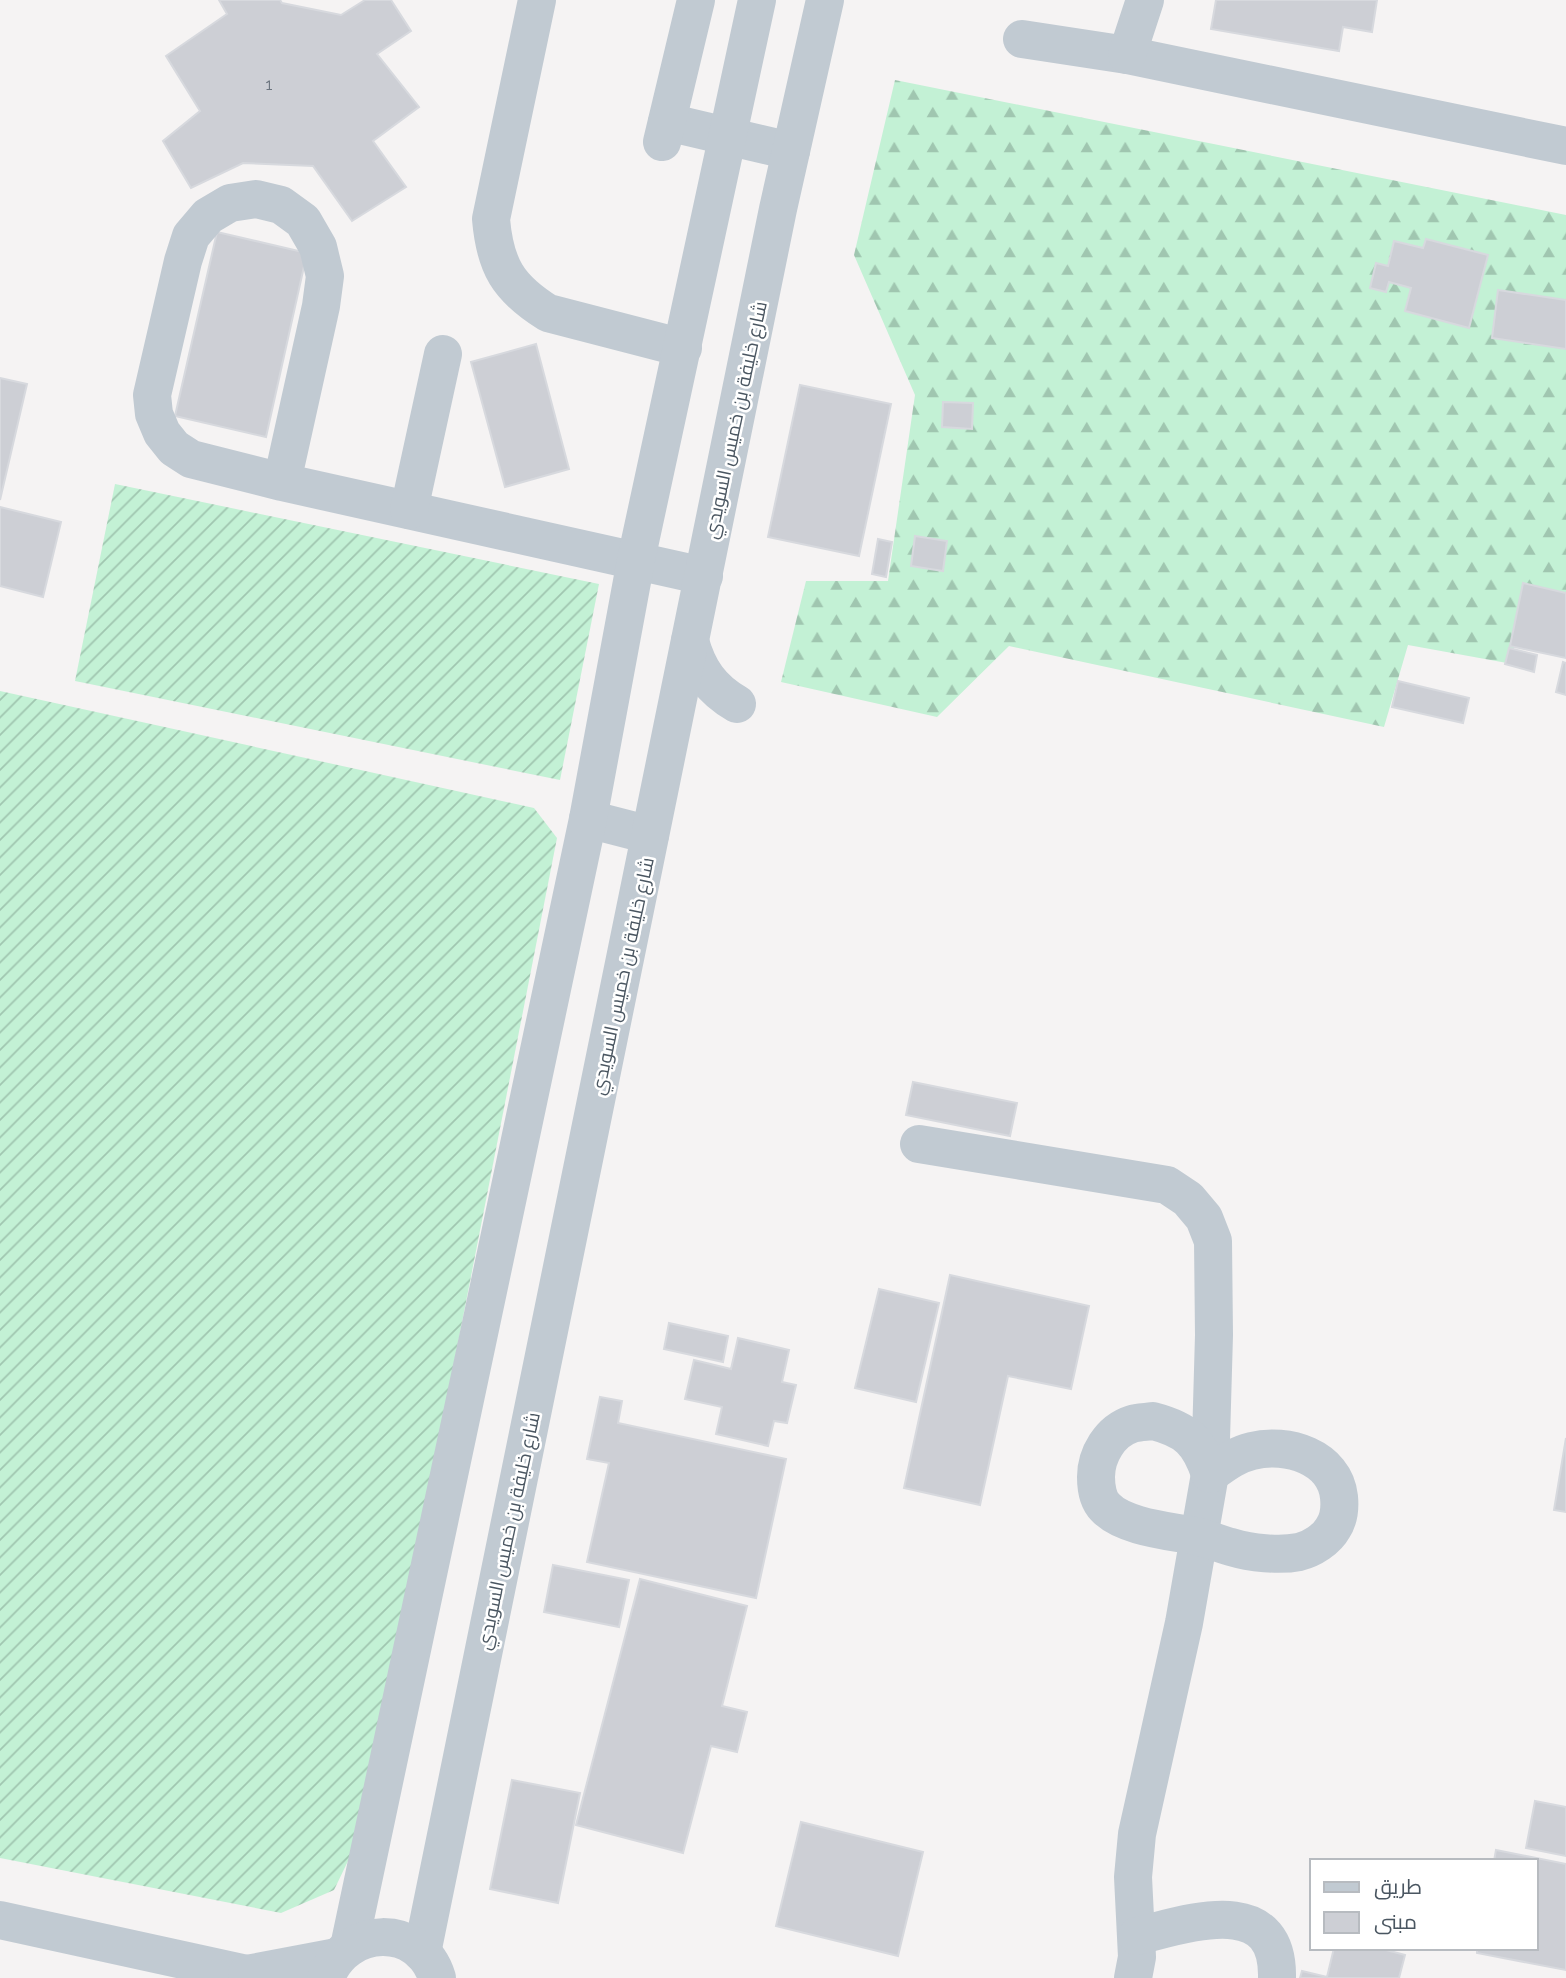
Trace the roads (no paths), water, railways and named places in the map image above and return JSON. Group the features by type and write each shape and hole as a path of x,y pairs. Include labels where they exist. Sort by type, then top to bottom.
{"lane":[{"path":"537,0 491,219 499,264 511,284 528,300 548,313 683,348"},
{"path":"696,0 664,132 727,135 791,151"},
{"path":"337,1960 588,819 636,559 757,0"},
{"name":"شارع خليفة بن خميس السويدي","path":"430,1965 650,835 791,151 825,0"},
{"path":"1127,55 1145,0"},
{"path":"1022,39 1127,55 1566,146"},
{"path":"282,482 321,306 325,276 318,247 303,221 281,205 256,199 230,203 219,209 208,216 191,236 152,395 154,414 162,433 174,448 191,459 282,482 704,576"},
{"path":"410,510 443,354"},
{"path":"671,737 681,726 701,714 737,704 711,685 701,672 690,641"},
{"path":"588,819 650,835"},
{"path":"919,1144 1167,1185 1188,1199 1204,1218 1213,1241 1210,1474 1184,1623 1137,1834 1133,1877 1137,1957 1133,1978"},
{"path":"1153,1421 1173,1426 1190,1437 1203,1453 1210,1474 1230,1459 1254,1450 1277,1448 1310,1456 1327,1468 1338,1486 1340,1508 1334,1528 1320,1543 1300,1552 1265,1553 1231,1548 1198,1536 1119,1517 1104,1507 1096,1488 1096,1468 1102,1449 1115,1434 1133,1423 1153,1421"},
{"path":"1137,1936 1199,1921 1228,1919 1244,1922 1260,1931 1271,1944 1278,1960 1277,1978"},
{"path":"0,1920 251,1976 337,1960 373,1937 399,1939 430,1965"}]}
